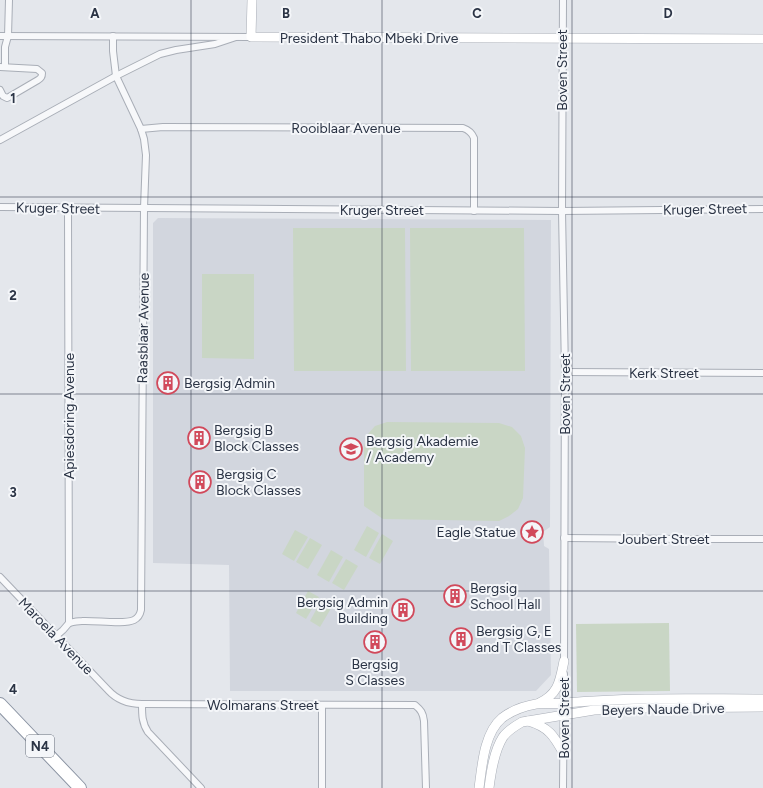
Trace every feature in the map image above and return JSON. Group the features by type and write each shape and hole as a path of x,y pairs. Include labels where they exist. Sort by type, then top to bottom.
{"highway":[{"name":"N4","path":"0,704 80,788"}],"street":[{"path":"0,90 3,96 7,98 38,80 42,75 42,73 37,70 2,67 8,36 8,0"},
{"path":"251,37 252,0"},
{"name":"Boven Street","path":"563,0 562,211 565,372 563,788"},
{"path":"0,36 236,37"},
{"name":"Raasblaar Avenue","path":"69,623 82,621 131,621 136,619 139,615 141,606 144,208 146,147 142,129 116,76 113,36"},
{"name":"President Thabo Mbeki Drive","path":"0,140 116,76 160,54 215,44 236,37 763,39"},
{"name":"Rooiblaar Avenue","path":"142,129 463,128 468,130 474,138 474,211"},
{"name":"Kruger Street","path":"0,207 474,211 763,208"},
{"name":"Apiesdoring Avenue","path":"68,208 69,623"},
{"name":"Kerk Street","path":"565,372 763,373"},
{"name":"Joubert Street","path":"564,538 763,539"},
{"name":"Maroela Avenue","path":"0,577 112,695"},
{"path":"56,636 69,623"},
{"path":"479,788 487,740 494,728 502,718 514,711 546,700 551,696 555,691 561,675 564,661"},
{"name":"Wolmarans Street","path":"112,695 129,703 142,704 322,706 415,705 424,714 426,788"},
{"name":"Beyers Naude Drive","path":"536,704 646,698 763,700"},
{"path":"142,704 142,721 144,727 201,788"},
{"path":"322,706 322,788"},
{"name":"Beyers Naude Drive","path":"489,788 496,754 503,738 513,727 522,722 594,710 763,707"},
{"path":"527,721 539,724 548,730 557,741 564,754"}],"shaded area":[{"name":"Bergsig Akademie / Academy","path":"158,218 551,220 550,527 543,532 544,546 549,549 551,675 536,691 230,691 229,565 153,563 153,223"}],"green space":[{"path":"293,228 405,228 406,371 294,371"},
{"path":"410,228 524,228 525,371 411,371"},
{"path":"202,274 254,274 254,359 202,358"},
{"path":"387,422 499,423 512,427 521,436 525,448 523,498 518,509 499,521 383,519 364,506 364,447 367,435 375,426"},
{"path":"367,526 379,533 366,557 354,550"},
{"path":"295,530 308,537 294,561 282,554"},
{"path":"382,534 393,541 380,564 369,558"},
{"path":"310,538 322,545 308,569 296,562"},
{"path":"331,550 343,557 329,582 317,575"},
{"path":"346,559 358,566 344,590 332,583"},
{"path":"308,591 319,597 306,619 296,613"},
{"path":"322,599 333,605 320,627 310,621"},
{"path":"669,623 670,691 577,692 576,624"}],"place":[{"name":"Bergsig Admin","path":"168,383"},
{"name":"Bergsig B Block Classes","path":"199,438"},
{"name":"Bergsig Akademie / Academy","path":"351,449"},
{"name":"Bergsig C Block Classes","path":"200,482"},
{"name":"Eagle Statue","path":"532,532"},
{"name":"Bergsig School Hall","path":"455,596"},
{"name":"Bergsig Admin Building","path":"403,610"},
{"name":"Bergsig G, E and T Classes","path":"461,639"},
{"name":"Bergsig S Classes","path":"375,642"}]}
